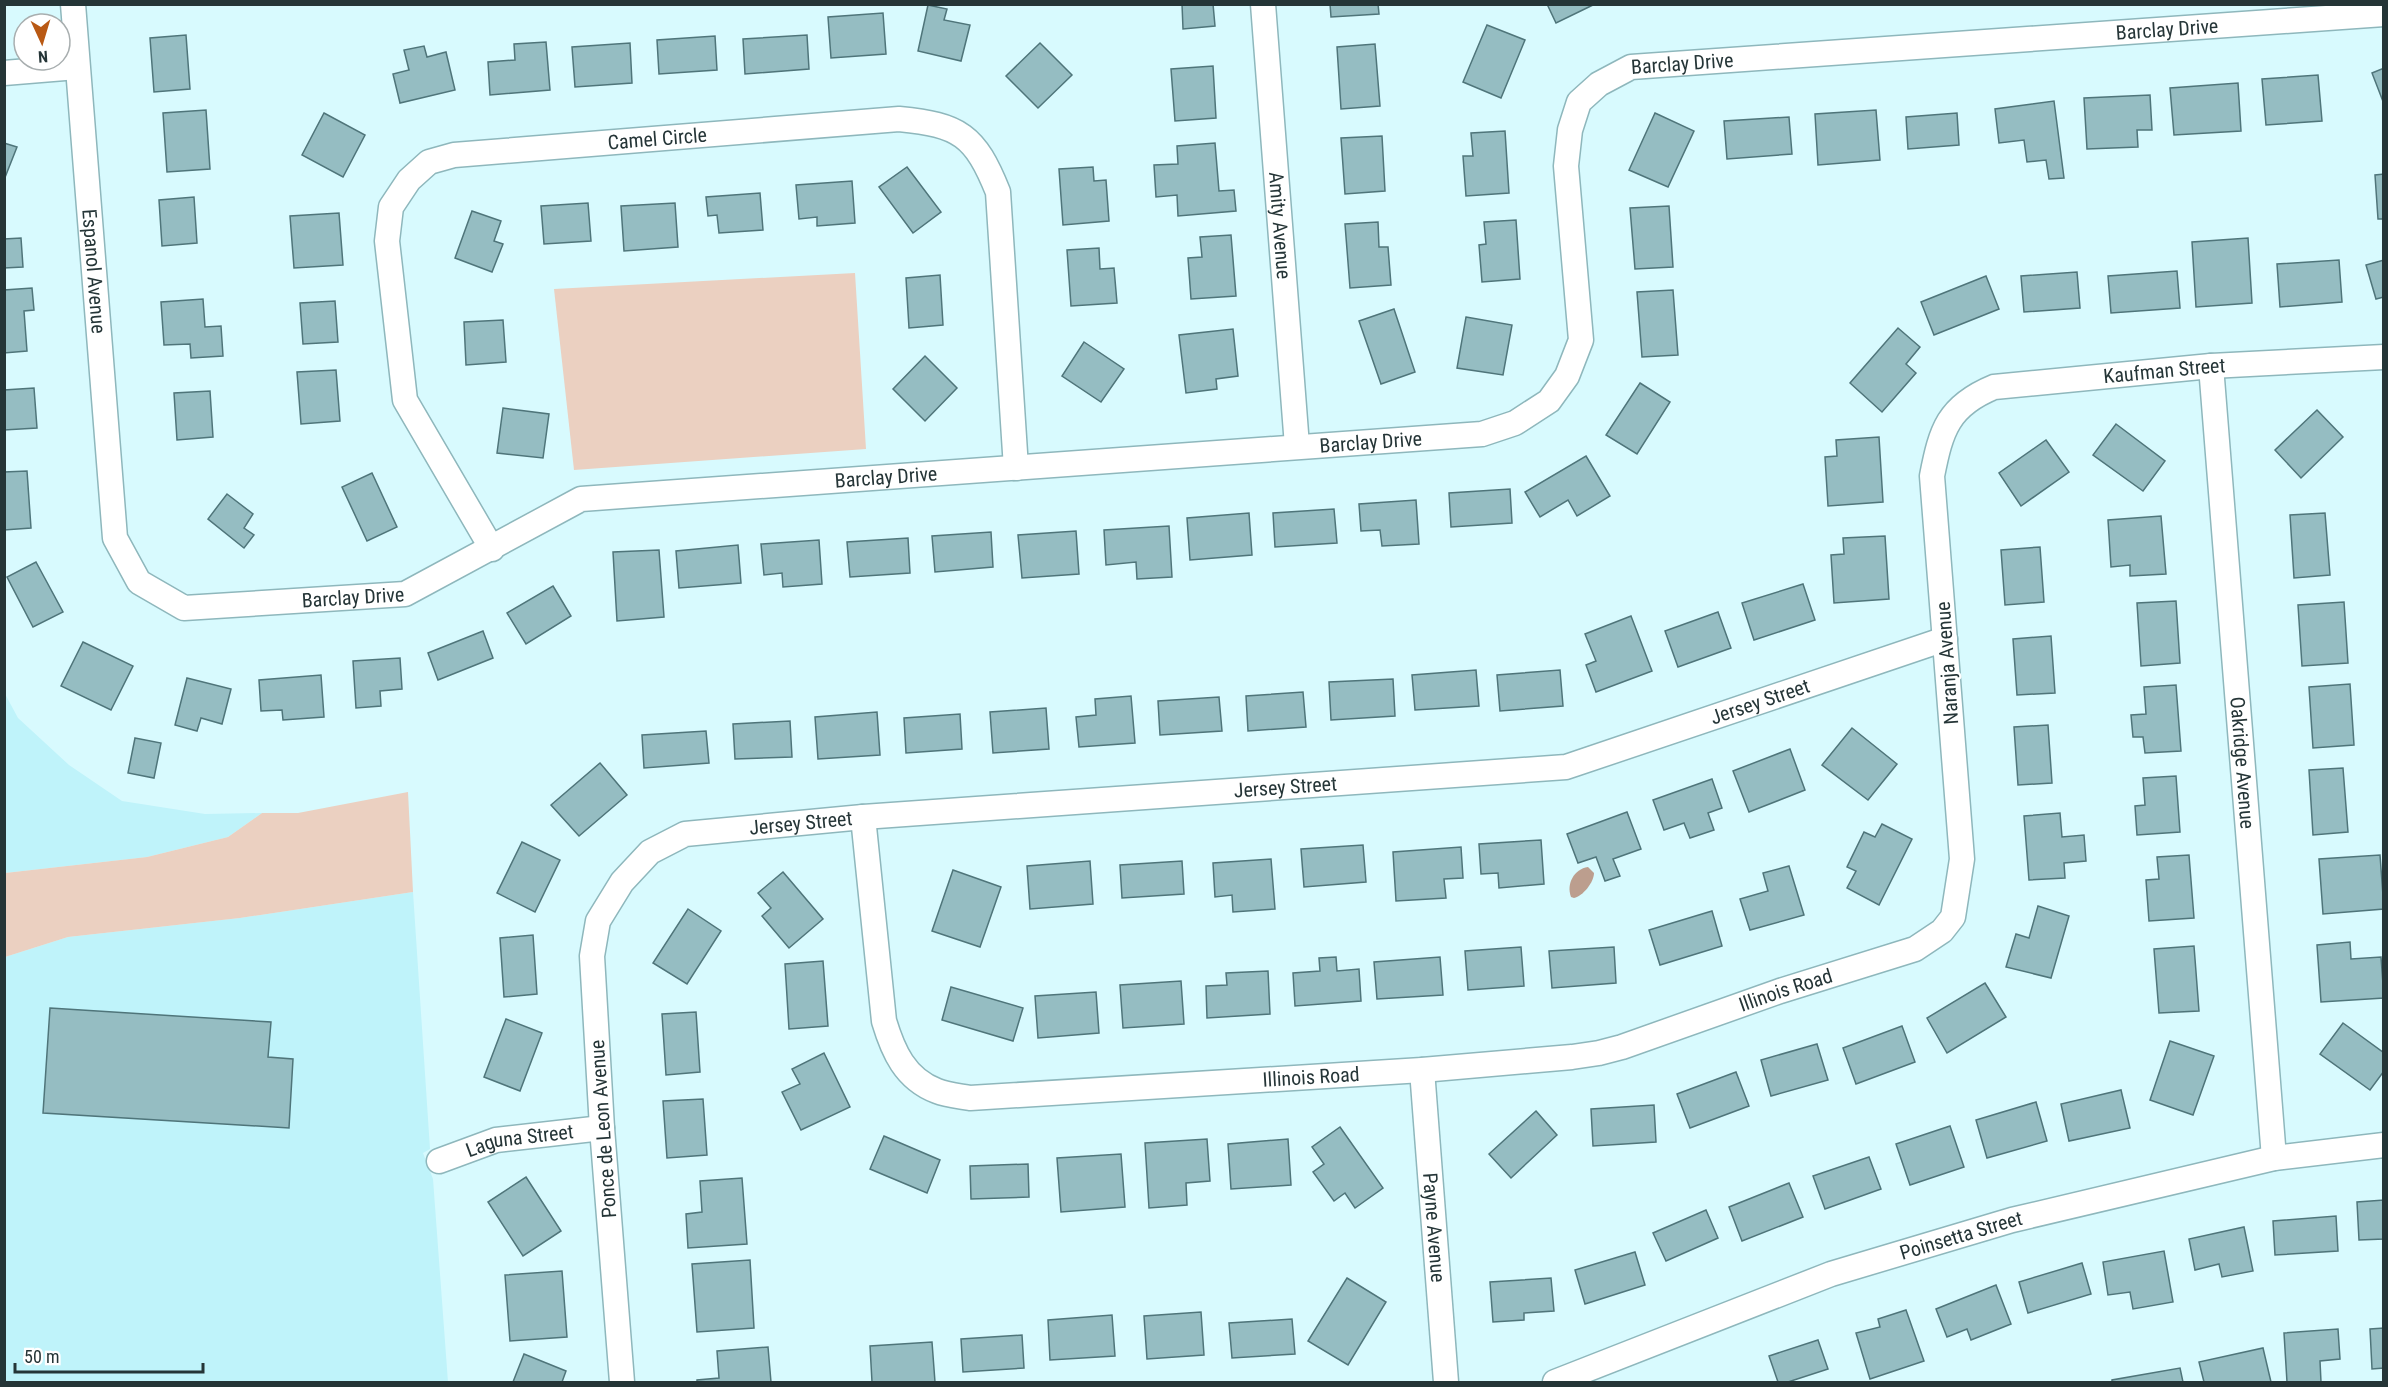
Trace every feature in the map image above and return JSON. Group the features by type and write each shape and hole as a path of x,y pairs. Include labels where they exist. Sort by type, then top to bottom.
{"street":[{"name":"Espanol Avenue","path":"73,4 115,538"},
{"name":"Amity Avenue","path":"1263,4 1297,446"},
{"name":"Barclay Drive","path":"115,538 139,582 184,608 405,594 581,499 1482,434 1515,423 1549,401 1567,376 1581,340 1566,166 1570,130 1579,102 1599,84 1631,67 2384,14"},
{"path":"4,73 77,67"},
{"name":"Camel Circle","path":"492,549 405,400 387,241 391,207 409,180 429,162 454,155 899,118 934,122 965,137 986,162 998,192 1016,468"},
{"name":"Kaufman Street","path":"1954,412 1974,395 1994,387 2211,366 2384,357"},
{"name":"Oakridge Avenue","path":"2211,366 2274,1158"},
{"name":"Naranja Avenue","path":"1953,917 1962,859 1932,476 1938,444 1954,412"},
{"name":"Jersey Street","path":"622,882 650,852 684,834 863,817 1566,766 1945,639"},
{"name":"Illinois Road","path":"863,817 884,1021 892,1047 908,1073 937,1091 970,1098 1422,1070 1572,1058 1622,1047 1780,991 1915,949 1942,931 1953,917"},
{"name":"Ponce de Leon Avenue","path":"622,882 598,921 592,956 602,1128 622,1383"},
{"name":"Payne Avenue","path":"1422,1070 1446,1383"},
{"name":"Laguna Street","path":"439,1161 496,1140 602,1128"},
{"name":"Poinsetta Street","path":"1555,1383 1650,1343 1831,1274 2012,1220 2274,1158 2384,1145"}],"shaded area":[{"path":"855,273 866,449 574,470 554,289"},
{"path":"4,692 18,718 69,765 122,801 205,814 262,813 228,837 147,857 5,873"},
{"path":"408,792 413,892 240,918 68,937 5,957 5,873 147,857 228,837 262,813 298,813"},
{"path":"1588,867 1594,873 1594,877 1581,895 1571,897 1572,878 1583,868"},
{"path":"413,892 430,1149 423,1153 433,1179 448,1382 5,1382 5,957 68,937 240,918"}],"building":[{"path":"1182,4 1213,4 1215,26 1183,29"},
{"path":"1330,4 1378,4 1379,14 1331,17"},
{"path":"1547,4 1595,4 1556,23"},
{"path":"928,5 947,9 944,20 970,25 961,61 918,51"},
{"path":"883,13 886,54 831,58 828,17"},
{"path":"1487,25 1525,40 1501,98 1463,82"},
{"path":"186,35 190,89 154,92 150,38"},
{"path":"807,35 809,69 745,74 743,39"},
{"path":"715,36 717,70 659,74 657,40"},
{"path":"546,42 550,90 490,95 488,62 515,60 514,44"},
{"path":"630,43 632,83 575,87 572,47"},
{"path":"1040,43 1072,75 1038,108 1006,76"},
{"path":"1375,44 1380,106 1341,109 1337,47"},
{"path":"424,46 427,57 446,52 455,90 400,103 393,74 409,70 404,50"},
{"path":"1213,66 1216,118 1175,121 1171,69"},
{"path":"2384,68 2384,104 2372,73"},
{"path":"2318,75 2322,121 2266,125 2262,79"},
{"path":"2238,83 2241,131 2174,135 2170,88"},
{"path":"2150,95 2152,130 2137,130 2138,147 2087,149 2084,98"},
{"path":"2054,101 2064,178 2049,179 2046,160 2027,162 2024,140 1999,143 1995,109"},
{"path":"206,110 210,169 167,172 163,113"},
{"path":"1876,110 1880,160 1818,165 1815,114"},
{"path":"324,113 365,135 343,177 302,155"},
{"path":"1655,113 1694,131 1668,187 1629,170"},
{"path":"1957,113 1959,145 1908,149 1906,117"},
{"path":"1789,117 1792,154 1727,159 1724,121"},
{"path":"1505,131 1509,193 1466,196 1463,156 1473,156 1471,133"},
{"path":"1382,136 1385,191 1345,194 1341,138"},
{"path":"4,143 17,147 4,180"},
{"path":"1215,143 1219,191 1234,190 1236,211 1178,216 1177,195 1156,197 1154,165 1178,164 1177,146"},
{"path":"907,167 941,212 913,233 879,187"},
{"path":"1093,167 1094,181 1106,180 1109,221 1063,225 1059,169"},
{"path":"2384,174 2384,219 2378,219 2375,175"},
{"path":"852,181 855,223 817,226 817,217 799,219 796,185"},
{"path":"760,193 763,230 719,233 717,215 708,216 706,197"},
{"path":"194,197 197,243 162,246 159,200"},
{"path":"588,203 591,241 544,244 541,206"},
{"path":"675,203 678,247 624,251 621,206"},
{"path":"1669,206 1673,267 1635,269 1630,208"},
{"path":"472,211 501,221 494,241 503,244 492,272 455,258"},
{"path":"339,213 343,265 294,268 290,216"},
{"path":"1516,220 1520,279 1482,282 1479,245 1486,244 1484,222"},
{"path":"1378,222 1379,247 1388,247 1391,285 1350,288 1345,224"},
{"path":"1231,235 1236,296 1191,299 1188,258 1202,257 1200,237"},
{"path":"21,238 23,267 4,268 4,239"},
{"path":"2248,238 2252,303 2196,307 2192,242"},
{"path":"1099,248 1100,269 1114,268 1117,303 1071,306 1067,250"},
{"path":"2339,260 2342,302 2280,307 2277,264"},
{"path":"2384,260 2384,297 2376,299 2366,265"},
{"path":"2177,271 2180,308 2111,313 2108,276"},
{"path":"2077,272 2080,308 2024,312 2021,276"},
{"path":"940,275 943,325 909,328 906,278"},
{"path":"1986,276 1999,309 1934,335 1921,302"},
{"path":"32,288 34,310 24,311 27,351 4,353 4,290"},
{"path":"1673,290 1678,355 1642,357 1637,292"},
{"path":"203,299 205,327 221,326 223,356 191,358 190,344 164,345 161,302"},
{"path":"335,301 338,342 303,344 300,303"},
{"path":"1394,309 1415,372 1381,384 1359,321"},
{"path":"1466,317 1512,325 1503,375 1457,368"},
{"path":"503,320 506,362 466,365 464,322"},
{"path":"1898,328 1920,347 1906,364 1916,373 1882,412 1850,383"},
{"path":"1233,329 1238,376 1216,379 1217,389 1186,393 1179,335"},
{"path":"1084,342 1124,369 1101,402 1062,376"},
{"path":"925,356 957,388 925,421 893,389"},
{"path":"336,370 340,421 301,424 297,372"},
{"path":"1640,383 1670,402 1637,454 1606,435"},
{"path":"34,388 37,428 4,430 4,390"},
{"path":"210,391 213,437 177,440 174,393"},
{"path":"503,408 549,414 543,458 497,453"},
{"path":"2317,410 2343,437 2301,478 2275,450"},
{"path":"2116,424 2165,461 2143,491 2093,455"},
{"path":"1879,437 1883,502 1828,506 1825,457 1837,456 1836,440"},
{"path":"2046,440 2069,472 2021,506 1999,473"},
{"path":"1586,456 1610,496 1577,516 1568,500 1540,517 1525,492"},
{"path":"27,471 31,528 4,530 4,472"},
{"path":"372,473 397,527 367,541 342,487"},
{"path":"1510,489 1512,523 1451,527 1449,493"},
{"path":"227,494 253,514 244,528 254,535 244,548 208,519"},
{"path":"1416,500 1419,544 1382,546 1380,530 1361,531 1359,504"},
{"path":"1334,509 1337,543 1275,547 1273,513"},
{"path":"1249,513 1252,555 1190,560 1187,518"},
{"path":"2325,513 2330,575 2294,578 2290,515"},
{"path":"2161,516 2166,574 2130,576 2130,565 2111,567 2108,520"},
{"path":"1169,526 1172,577 1137,579 1136,562 1106,565 1104,530"},
{"path":"1076,531 1079,574 1022,578 1018,535"},
{"path":"991,532 993,567 935,572 932,536"},
{"path":"1885,536 1889,599 1834,603 1831,555 1844,554 1843,538"},
{"path":"908,538 910,573 850,577 847,542"},
{"path":"819,540 822,584 783,587 782,573 764,575 761,544"},
{"path":"738,545 741,583 679,588 676,551"},
{"path":"2040,547 2044,602 2005,605 2001,550"},
{"path":"659,550 664,617 617,621 613,552"},
{"path":"36,562 63,612 33,627 7,577"},
{"path":"1803,584 1815,620 1754,640 1742,603"},
{"path":"553,586 571,616 526,644 507,613"},
{"path":"2176,601 2180,663 2141,666 2137,603"},
{"path":"2344,602 2348,663 2302,666 2298,605"},
{"path":"1718,612 1731,648 1678,667 1665,631"},
{"path":"1631,616 1652,671 1596,692 1586,665 1596,661 1585,634"},
{"path":"483,631 493,658 438,680 428,653"},
{"path":"2051,636 2055,693 2017,695 2013,639"},
{"path":"83,642 133,666 111,710 61,686"},
{"path":"400,658 402,689 380,691 381,706 356,708 353,661"},
{"path":"1476,670 1479,706 1415,710 1412,675"},
{"path":"1560,670 1563,706 1500,711 1497,675"},
{"path":"321,675 324,717 283,720 282,710 261,711 259,680"},
{"path":"187,678 231,689 222,724 201,718 197,731 175,725"},
{"path":"1393,679 1395,716 1331,720 1329,682"},
{"path":"2350,684 2354,745 2313,748 2309,687"},
{"path":"2176,685 2181,751 2145,753 2143,737 2133,737 2131,715 2146,714 2144,687"},
{"path":"1303,692 1306,727 1248,731 1246,696"},
{"path":"1131,696 1135,743 1079,747 1076,717 1096,715 1095,699"},
{"path":"1219,697 1222,731 1160,735 1158,701"},
{"path":"1046,708 1049,749 993,753 990,712"},
{"path":"877,712 880,755 818,759 815,717"},
{"path":"960,714 962,749 906,753 904,718"},
{"path":"790,721 792,757 735,759 733,724"},
{"path":"2048,725 2052,783 2018,785 2014,727"},
{"path":"1852,728 1897,764 1868,800 1822,765"},
{"path":"706,731 709,763 644,768 642,735"},
{"path":"135,738 161,743 154,778 128,773"},
{"path":"1790,749 1805,790 1749,812 1733,771"},
{"path":"600,763 627,795 579,836 551,805"},
{"path":"2343,768 2348,832 2313,835 2309,770"},
{"path":"2176,776 2180,832 2137,835 2135,806 2145,805 2143,778"},
{"path":"1712,779 1722,808 1708,813 1714,830 1690,838 1684,823 1664,830 1653,800"},
{"path":"1627,812 1641,849 1613,859 1620,876 1605,881 1596,857 1578,863 1567,834"},
{"path":"2060,813 2062,837 2084,835 2086,861 2064,863 2065,878 2029,880 2024,816"},
{"path":"1882,824 1912,839 1879,905 1847,888 1856,871 1847,867 1864,832 1875,837"},
{"path":"1541,840 1544,884 1499,888 1498,873 1481,874 1479,844"},
{"path":"522,842 560,860 535,912 497,893"},
{"path":"1363,845 1366,882 1304,887 1301,849"},
{"path":"1461,847 1463,878 1444,879 1446,898 1396,901 1393,852"},
{"path":"2189,855 2194,918 2149,921 2146,880 2159,879 2157,857"},
{"path":"2380,855 2384,909 2323,914 2319,859"},
{"path":"1271,859 1275,909 1233,912 1232,895 1215,897 1213,863"},
{"path":"1090,861 1093,904 1030,909 1027,866"},
{"path":"1182,861 1184,894 1122,898 1120,865"},
{"path":"1789,866 1804,915 1750,930 1740,899 1768,891 1763,873"},
{"path":"953,870 1001,887 980,947 932,931"},
{"path":"783,872 823,919 789,948 762,916 771,908 758,893"},
{"path":"2038,906 2069,916 2051,978 2006,967 2016,934 2029,938"},
{"path":"688,909 721,931 687,984 653,963"},
{"path":"1712,911 1722,946 1660,965 1649,930"},
{"path":"533,935 537,994 504,997 500,938"},
{"path":"2350,942 2351,959 2381,957 2384,998 2321,1002 2317,945"},
{"path":"2194,946 2199,1011 2159,1013 2154,949"},
{"path":"1521,947 1524,986 1468,990 1465,951"},
{"path":"1614,947 1616,983 1552,988 1549,951"},
{"path":"1336,957 1337,971 1359,969 1361,1001 1295,1006 1293,973 1320,971 1319,958"},
{"path":"1440,957 1443,995 1377,999 1374,962"},
{"path":"823,961 828,1026 789,1029 785,964"},
{"path":"1268,971 1270,1014 1207,1018 1206,986 1227,985 1226,973"},
{"path":"1181,981 1184,1024 1123,1028 1120,985"},
{"path":"1985,983 2006,1017 1947,1053 1927,1018"},
{"path":"951,987 1023,1008 1013,1041 942,1020"},
{"path":"1096,992 1099,1033 1038,1038 1035,996"},
{"path":"50,1008 271,1022 268,1057 293,1059 289,1128 43,1113"},
{"path":"696,1012 700,1072 666,1075 662,1014"},
{"path":"506,1019 542,1033 520,1091 484,1077"},
{"path":"2343,1023 2384,1053 2384,1071 2370,1090 2320,1054"},
{"path":"1902,1026 1915,1062 1856,1084 1843,1048"},
{"path":"2170,1041 2214,1056 2193,1115 2150,1100"},
{"path":"1817,1044 1828,1080 1771,1096 1761,1060"},
{"path":"824,1053 850,1107 801,1130 782,1092 800,1084 792,1069"},
{"path":"1736,1072 1749,1106 1690,1128 1677,1094"},
{"path":"2121,1090 2130,1128 2069,1141 2061,1104"},
{"path":"703,1099 707,1155 667,1158 663,1101"},
{"path":"2036,1102 2047,1141 1987,1158 1976,1120"},
{"path":"1654,1105 1656,1142 1593,1146 1591,1109"},
{"path":"1536,1111 1557,1135 1511,1178 1489,1154"},
{"path":"1950,1126 1964,1167 1910,1185 1896,1144"},
{"path":"1340,1127 1383,1188 1355,1208 1345,1193 1334,1201 1313,1172 1324,1164 1312,1147"},
{"path":"884,1136 940,1160 927,1193 870,1169"},
{"path":"1207,1139 1210,1181 1186,1183 1187,1205 1149,1208 1145,1143"},
{"path":"1288,1139 1291,1185 1231,1189 1228,1144"},
{"path":"1121,1154 1125,1207 1061,1212 1057,1158"},
{"path":"1869,1157 1881,1189 1825,1209 1813,1176"},
{"path":"1028,1164 1029,1197 971,1199 970,1166"},
{"path":"526,1177 561,1231 523,1256 488,1202"},
{"path":"742,1178 747,1244 688,1248 686,1214 702,1212 700,1181"},
{"path":"1789,1183 1803,1217 1742,1241 1729,1207"},
{"path":"2384,1200 2384,1239 2359,1240 2357,1202"},
{"path":"1706,1210 1718,1238 1666,1261 1653,1233"},
{"path":"2336,1216 2338,1251 2275,1255 2273,1221"},
{"path":"2244,1227 2253,1271 2222,1277 2219,1264 2195,1270 2189,1239"},
{"path":"2164,1251 2173,1302 2133,1309 2130,1292 2108,1295 2103,1262"},
{"path":"1635,1252 1645,1285 1585,1304 1575,1270"},
{"path":"750,1260 754,1328 697,1332 692,1264"},
{"path":"2082,1263 2091,1294 2028,1313 2019,1282"},
{"path":"562,1271 567,1337 510,1341 505,1275"},
{"path":"1347,1278 1386,1302 1348,1365 1308,1341"},
{"path":"1551,1278 1554,1311 1524,1313 1524,1320 1493,1322 1490,1282"},
{"path":"1996,1285 2011,1324 1971,1340 1967,1329 1947,1337 1936,1309"},
{"path":"1906,1310 1924,1361 1870,1379 1856,1333 1880,1327 1878,1319"},
{"path":"1201,1312 1204,1355 1147,1359 1144,1316"},
{"path":"1112,1315 1115,1356 1050,1360 1048,1320"},
{"path":"1292,1319 1295,1354 1232,1358 1229,1323"},
{"path":"2384,1328 2384,1368 2372,1369 2370,1329"},
{"path":"2338,1329 2340,1359 2320,1361 2321,1382 2287,1382 2284,1333"},
{"path":"1022,1335 1024,1368 963,1372 961,1339"},
{"path":"1818,1340 1828,1369 1788,1382 1778,1382 1769,1356"},
{"path":"932,1342 935,1382 872,1382 870,1346"},
{"path":"768,1347 771,1382 697,1382 697,1380 719,1378 717,1351"},
{"path":"2263,1348 2271,1382 2204,1382 2199,1362"},
{"path":"524,1354 566,1371 562,1382 513,1382"},
{"path":"2180,1368 2183,1382 2112,1382 2112,1380"}]}
